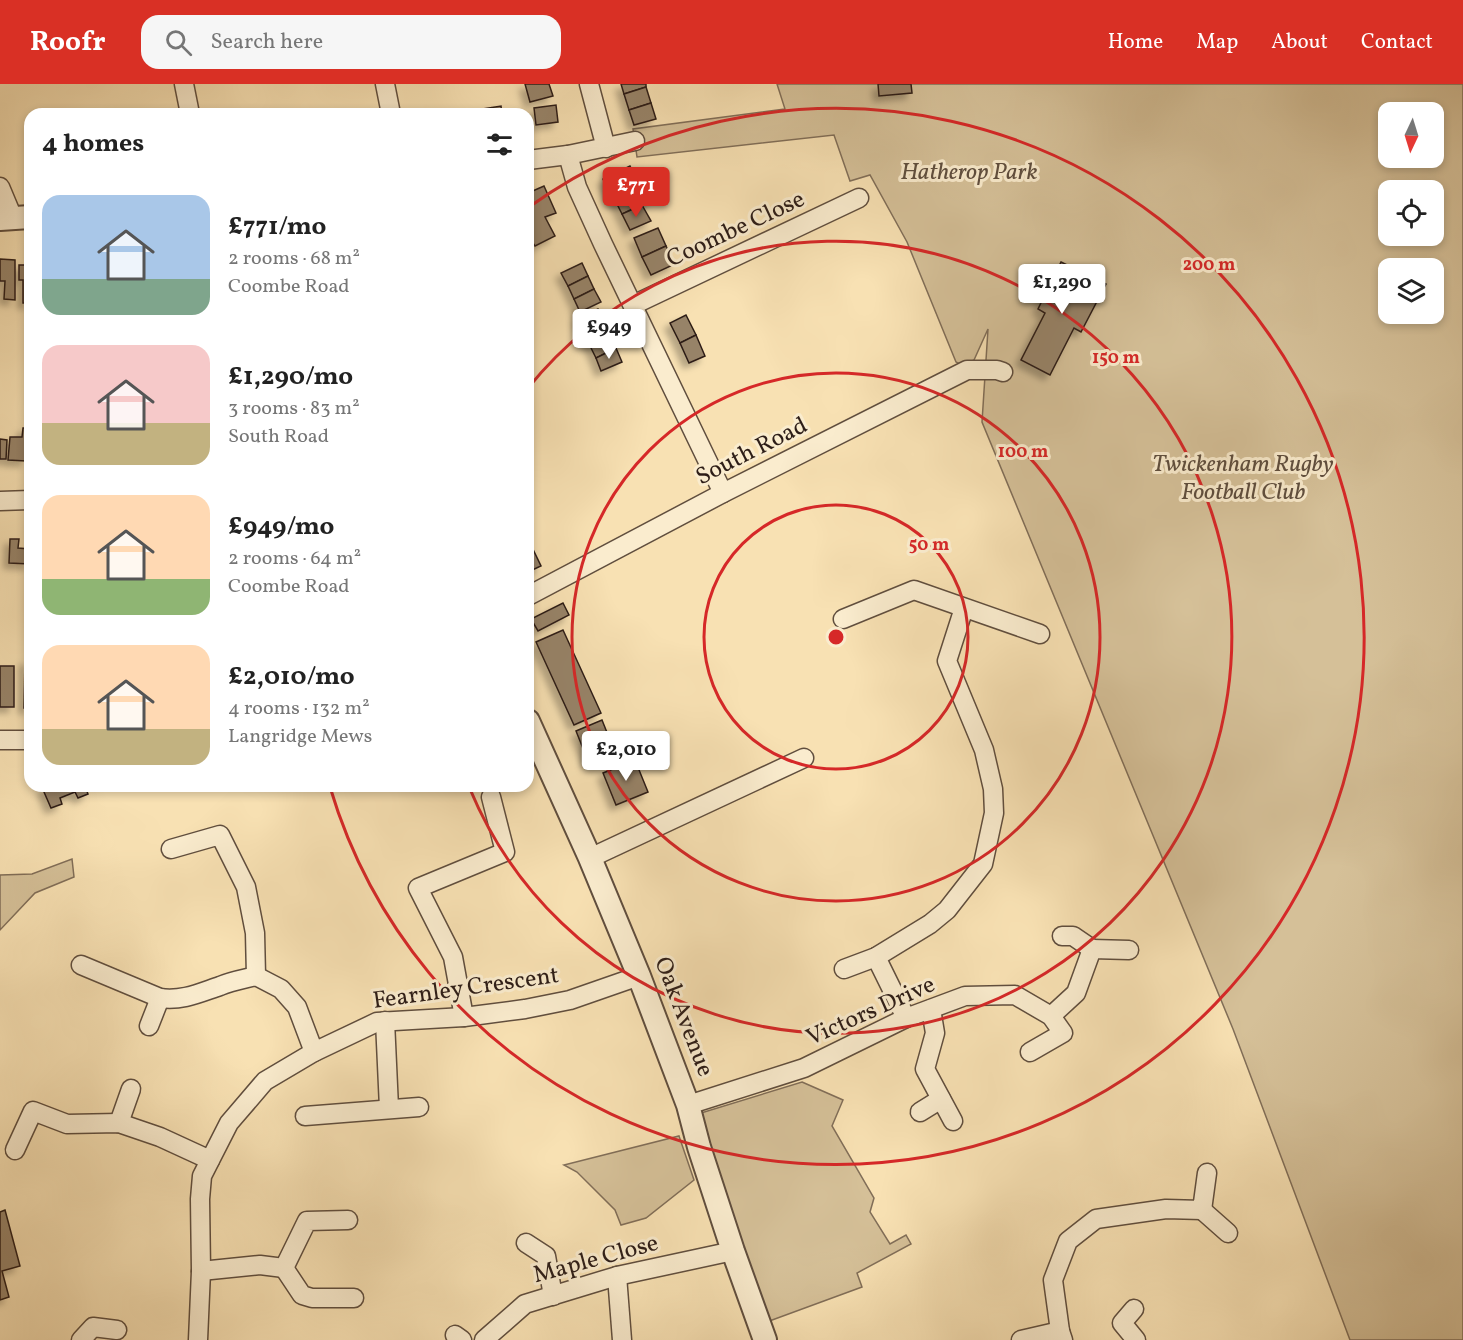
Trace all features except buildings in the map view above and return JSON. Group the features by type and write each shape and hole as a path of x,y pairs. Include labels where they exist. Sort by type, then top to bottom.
{"street":[{"path":"184,84 189,108"},
{"path":"385,84 390,108"},
{"path":"589,84 606,148"},
{"path":"534,159 568,155 635,141"},
{"path":"568,155 577,187 723,493"},
{"path":"0,187 14,218"},
{"name":"Coombe Close","path":"633,305 859,198"},
{"name":"South Road","path":"534,593 723,493 967,370 1003,372"},
{"path":"0,501 24,500"},
{"path":"843,619 914,590 1040,634"},
{"path":"844,969 876,957 930,924 947,910 983,864 993,813 993,789 984,750 947,661 964,608"},
{"name":"Oak Avenue","path":"534,739 590,858 639,976 688,1105 699,1147 733,1251 765,1340"},
{"path":"0,740 24,740"},
{"path":"590,858 804,758"},
{"path":"464,1017 453,957 418,888 505,852 491,797"},
{"path":"171,849 220,835 246,887 255,933 256,976"},
{"path":"1062,936 1073,936 1092,949 1129,950"},
{"path":"1030,1052 1063,1033 1051,1016 1076,993 1092,949"},
{"path":"876,957 906,1018"},
{"path":"81,965 160,998 180,1000 256,976 281,989 297,1007 314,1052"},
{"name":"Fearnley Crescent","path":"198,1340 202,1176 229,1123 265,1080 314,1052 377,1022 464,1017 525,1010 570,1000 639,976"},
{"name":"Victors Drive","path":"688,1105 804,1068 906,1018 965,996 1015,995 1051,1016"},
{"path":"149,1026 160,998"},
{"path":"931,1009 935,1033 925,1069 953,1121"},
{"path":"385,1021 389,1108"},
{"path":"119,1123 130,1089"},
{"path":"920,1112 941,1099"},
{"path":"305,1116 419,1107"},
{"path":"15,1150 33,1111 67,1124 119,1123 160,1137 210,1160"},
{"path":"1202,1210 1207,1173"},
{"path":"1021,1340 1061,1336 1053,1280 1068,1241 1096,1219 1166,1209 1202,1210 1228,1233"},
{"path":"284,1268 307,1221 348,1220"},
{"path":"526,1243 546,1256 554,1296"},
{"name":"Maple Close","path":"484,1340 525,1304 617,1276 733,1251"},
{"path":"201,1271 260,1265 284,1268 302,1295 312,1298 354,1298"},
{"path":"617,1276 621,1340"},
{"path":"1134,1309 1122,1323 1136,1340"},
{"path":"81,1340 93,1328 117,1330"}],"green space":[{"name":"Twickenham Rugby Football Club","path":"777,84 1463,84 1463,1340 1350,1340 1233,1029 982,422 988,329 974,360 963,366 956,362 907,242 870,175 850,181 834,135 637,157 633,129 785,109"},
{"path":"72,859 74,877 35,893 0,930 0,875 32,874"},
{"path":"802,1082 843,1100 832,1126 874,1198 870,1212 890,1244 906,1235 911,1244 857,1273 862,1287 764,1323 701,1113"},
{"path":"679,1136 694,1180 646,1218 621,1225 615,1210 577,1172 564,1165"}],"park label":[{"name":"Hatherop Park","path":"969,173"}]}
